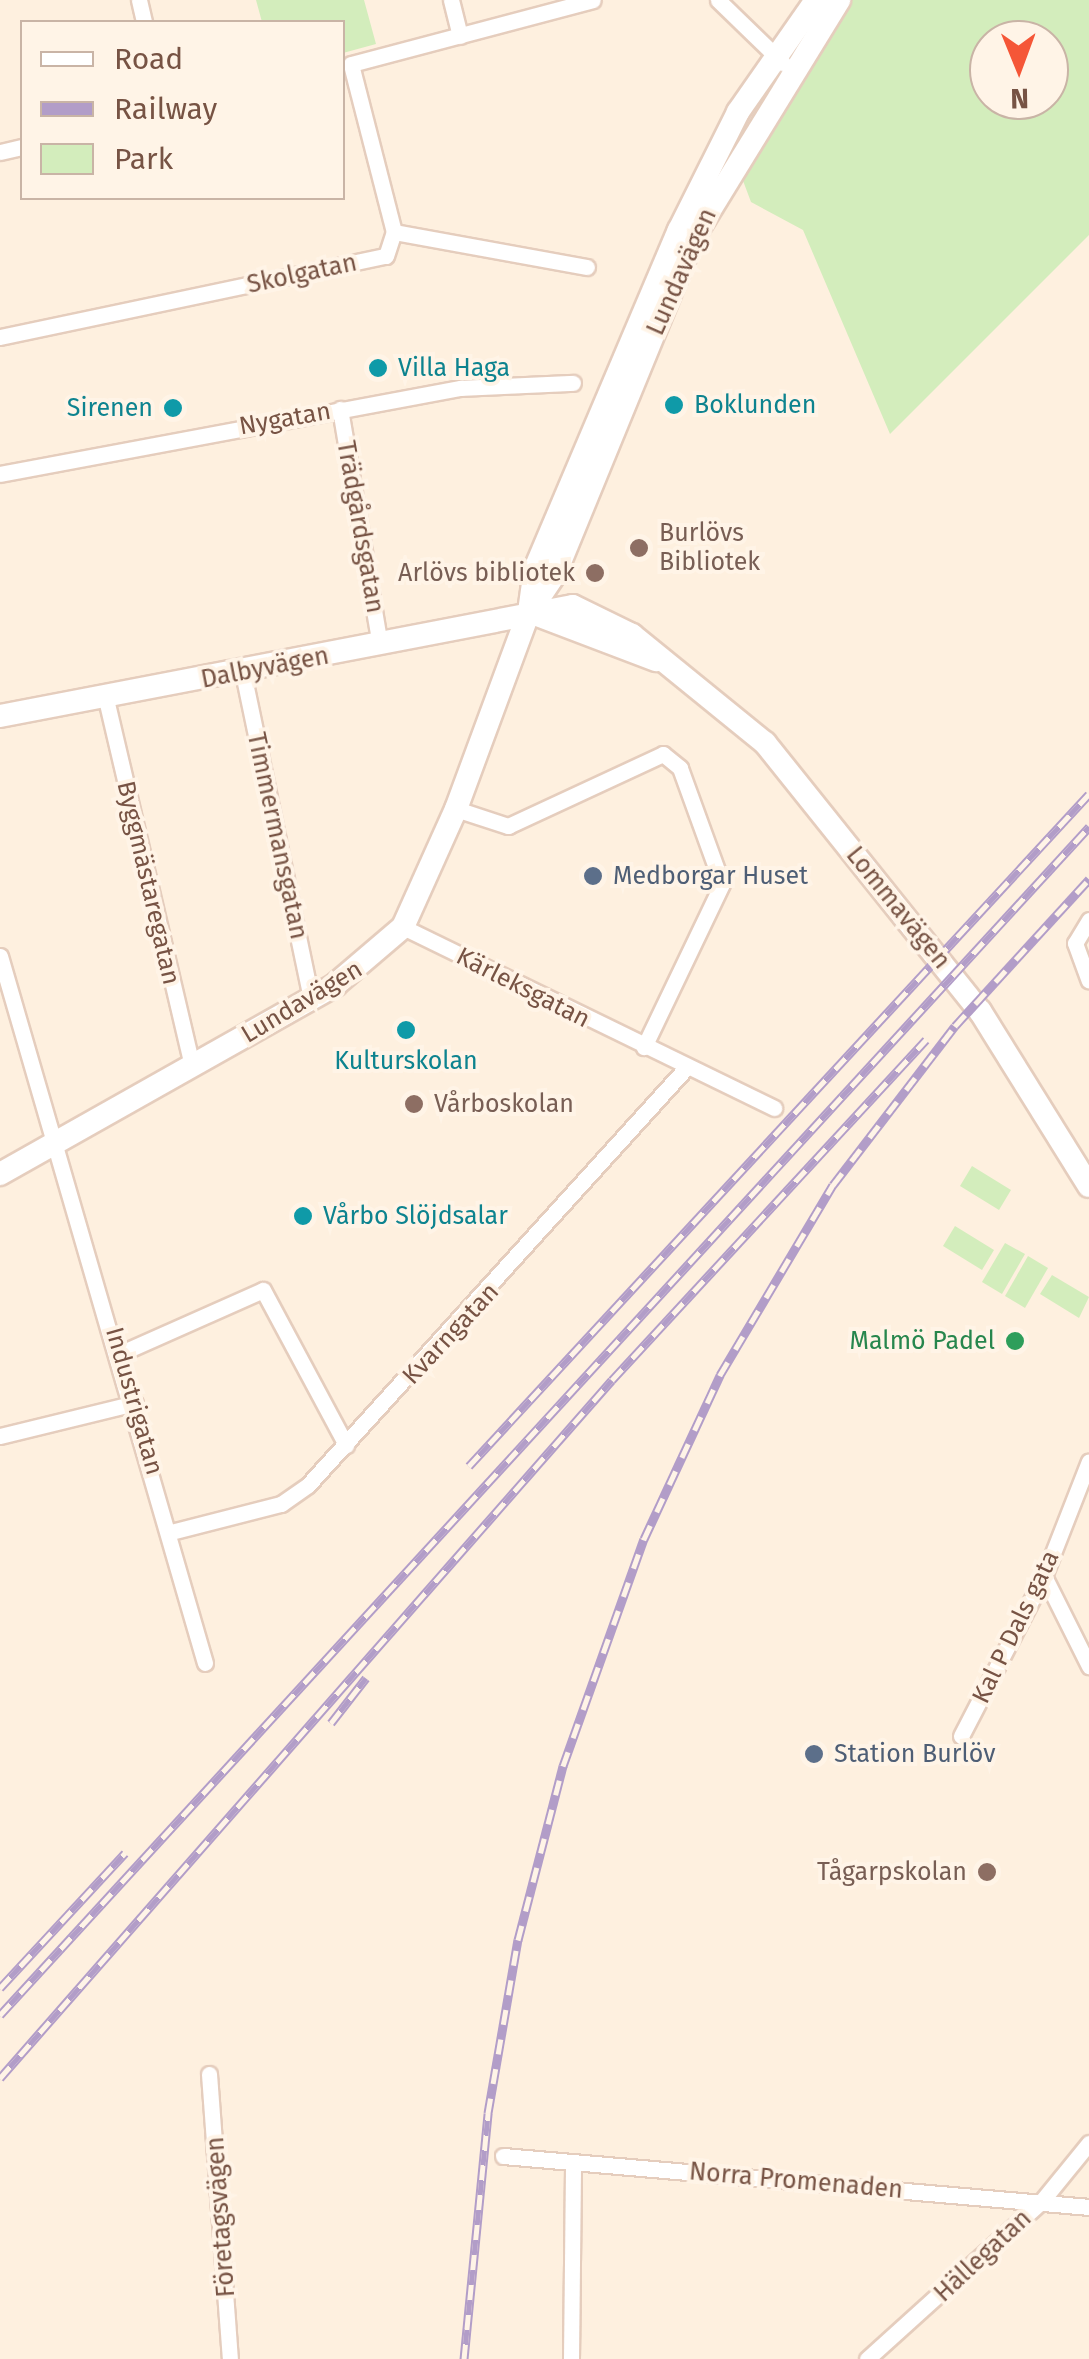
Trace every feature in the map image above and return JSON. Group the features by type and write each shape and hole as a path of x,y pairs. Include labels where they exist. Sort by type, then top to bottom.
{"main road":[{"name":"Lundavägen","path":"0,1174 311,998 403,928 456,809 529,612 556,572 694,236 816,0"},
{"name":"Lundavägen","path":"782,61 838,0"},
{"name":"Lommavägen","path":"529,612 572,606 667,664 731,710 796,780 980,1011 1089,1186"},
{"name":"Dalbyvägen","path":"0,716 244,673 529,612"}],"street":[{"path":"451,0 460,36"},
{"path":"587,267 394,232 351,64 593,0"},
{"path":"718,0 782,61"},
{"name":"Skolgatan","path":"0,337 386,256 394,232"},
{"name":"Nygatan","path":"0,474 340,409 573,383"},
{"name":"Trädgårdsgatan","path":"340,409 380,646"},
{"name":"Timmermansgatan","path":"244,673 311,998"},
{"name":"Byggmästaregatan","path":"106,700 192,1067"},
{"path":"456,809 498,827 520,823 663,754 680,768 722,884 644,1047"},
{"path":"1089,920 1075,943 1089,981"},
{"name":"Kärleksgatan","path":"403,928 774,1108"},
{"name":"Industrigatan","path":"0,956 33,1090 60,1140 205,1663"},
{"name":"Kvarngatan","path":"171,1532 281,1504 346,1445 686,1068"},
{"path":"121,1353 263,1290 346,1445"},
{"path":"0,1436 135,1402"},
{"name":"Kal P Dals gata","path":"961,1736 1044,1576 1089,1461"},
{"path":"1044,1576 1089,1666"},
{"name":"Företagsvägen","path":"210,2074 230,2359"},
{"name":"Hällegatan","path":"868,2359 1041,2202 1089,2143"},
{"name":"Norra Promenaden","path":"503,2156 1089,2207"},
{"path":"571,2359 573,2162"}],"green space":[{"path":"256,0 364,0 376,44 345,52 345,20 261,20"},
{"path":"845,0 1089,0 1089,235 890,434 803,230 751,202 739,170"},
{"path":"972,1166 1011,1190 999,1210 960,1186"},
{"path":"955,1226 994,1250 982,1270 943,1246"},
{"path":"1005,1243 1025,1254 1002,1294 982,1282"},
{"path":"1028,1256 1048,1268 1025,1308 1005,1296"},
{"path":"1052,1275 1089,1297 1079,1318 1040,1294"}],"railway":[{"path":"469,1466 1089,794"},
{"path":"0,2015 1089,827"},
{"path":"464,2359 488,2113 518,1940 563,1766 644,1539 720,1375 833,1185 955,1026 1089,879"},
{"path":"0,2078 612,1380 926,1040"},
{"path":"331,1723 366,1678"},
{"path":"0,1988 125,1853"}],"place":[{"name":"Villa Haga","path":"378,368"},
{"name":"Boklunden","path":"674,405"},
{"name":"Sirenen","path":"173,408"},
{"name":"Burlövs Bibliotek","path":"639,548"},
{"name":"Arlövs bibliotek","path":"595,573"},
{"name":"Medborgar Huset","path":"593,876"},
{"name":"Kulturskolan","path":"406,1030"},
{"name":"Vårboskolan","path":"414,1104"},
{"name":"Vårbo Slöjdsalar","path":"303,1216"},
{"name":"Malmö Padel","path":"1015,1341"},
{"name":"Station Burlöv","path":"814,1754"},
{"name":"Tågarpskolan","path":"987,1872"}]}
